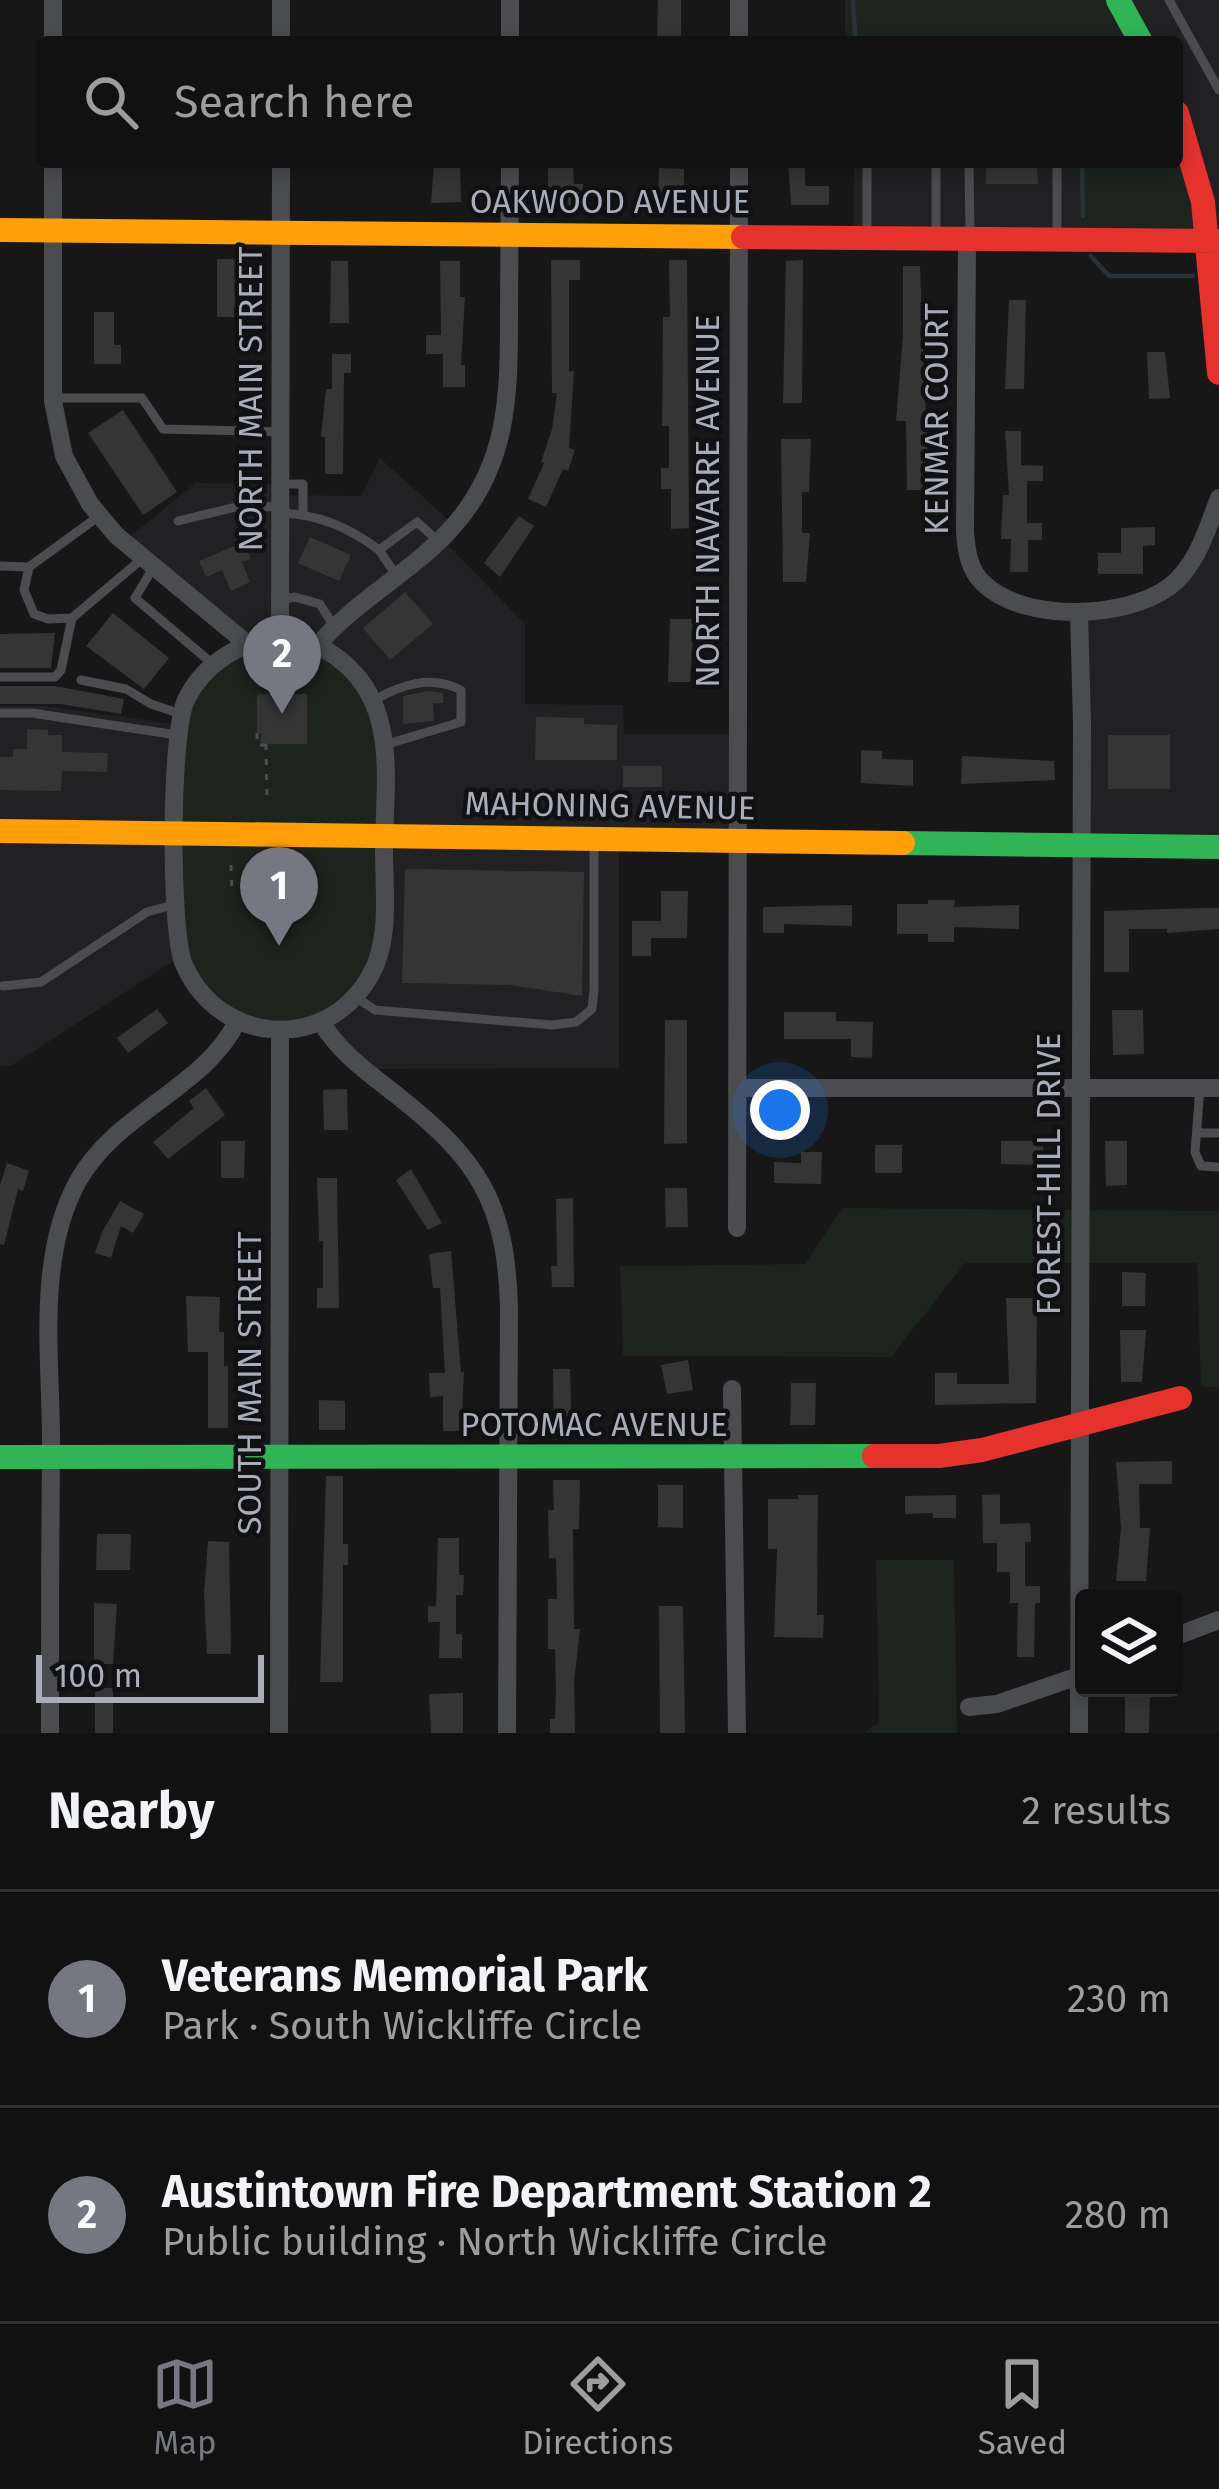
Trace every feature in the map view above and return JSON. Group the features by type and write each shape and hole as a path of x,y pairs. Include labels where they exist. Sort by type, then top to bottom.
{"street":[{"path":"53,0 53,36"},
{"path":"281,0 281,36"},
{"path":"510,0 510,36"},
{"path":"739,0 739,36"},
{"path":"1118,0 1138,36"},
{"path":"1183,129 1213,241 1219,373"},
{"path":"53,168 52,398 64,456 99,516 246,643"},
{"name":"NORTH MAIN STREET","path":"280,637 281,168"},
{"path":"318,645 438,542 482,488 503,436 509,384 510,168"},
{"name":"NORTH NAVARRE AVENUE","path":"736,1228 739,168"},
{"name":"OAKWOOD AVENUE","path":"0,230 1213,241"},
{"name":"KENMAR COURT","path":"968,238 965,531 971,566 992,591 1078,614 1123,607 1170,586 1191,563 1219,498"},
{"name":"FOREST-HILL DRIVE","path":"1078,614 1080,1589"},
{"path":"280,637 318,645 358,675 374,700 384,745 384,836 382,940 370,977 321,1022 280,1032 238,1022 189,975 178,942 176,833 177,735 197,681 246,643 280,637"},
{"name":"MAHONING AVENUE","path":"0,831 1219,847"},
{"path":"50,1733 53,1257 67,1203 99,1150 220,1050 238,1022"},
{"path":"321,1022 338,1049 451,1141 494,1208 507,1267 507,1733"},
{"name":"SOUTH MAIN STREET","path":"279,1733 280,1032"},
{"path":"737,1088 1209,1088"},
{"path":"732,1389 736,1733"},
{"name":"POTOMAC AVENUE","path":"0,1457 939,1456 982,1450 1180,1398"},
{"path":"1183,1634 1219,1620"},
{"path":"969,1707 997,1704 1075,1677"},
{"name":"FOREST-HILL DRIVE","path":"1078,1733 1080,1697"}],"lane":[{"path":"1169,0 1219,90"},
{"path":"867,168 867,236"},
{"path":"936,168 936,237"},
{"path":"968,238 969,168"},
{"path":"1057,168 1058,240"},
{"path":"52,398 142,398 163,429 280,432"},
{"path":"280,484 303,484 303,513"},
{"path":"178,521 240,506 303,513 358,533 380,550 396,575"},
{"path":"0,566 29,567 99,516"},
{"path":"380,550 417,522 438,542"},
{"path":"29,567 24,590 34,614 72,618 148,562"},
{"path":"148,562 135,598 214,665"},
{"path":"280,600 295,597 320,604 334,627"},
{"path":"0,677 55,677 61,670 72,618"},
{"path":"81,680 126,689 181,714"},
{"path":"374,700 399,686 429,681 461,690 461,722 384,745"},
{"path":"0,712 32,712 177,735"},
{"path":"354,996 375,1010 552,1025 576,1022 592,1009 594,990 594,838"},
{"path":"3,986 41,982 147,912 176,904"},
{"path":"1209,1088 1196,1153 1201,1166 1219,1167"},
{"path":"1197,1133 1219,1133"}],"path":[{"path":"257,733 257,745 266,745 267,801"},
{"path":"231,865 232,894"},
{"path":"279,866 279,896"}],"shaded area":[{"path":"845,0 1118,0 1138,36 845,36"},
{"path":"1118,0 1219,0 1219,274 1183,136 1183,36 1138,36"},
{"path":"1183,139 1207,241 1078,240 1078,168 1183,168"},
{"path":"854,168 1082,168 1083,240 853,236"},
{"path":"380,458 454,525 442,539 525,624 525,704 623,705 624,734 737,734 737,840 619,839 619,1068 364,1069 338,1049 246,643 124,542 195,483 281,484 281,495 361,496"},
{"path":"1219,498 1219,847 1080,845 1079,614 1170,586"},
{"path":"270,637 340,659 381,719 378,958 321,1022 237,1022 181,956 176,762 197,681"},
{"path":"0,706 47,706 179,725 181,956 11,1066 0,1066"},
{"path":"842,1208 1219,1211 1219,1388 1201,1386 1197,1263 965,1263 891,1357 623,1356 620,1266 805,1264"},
{"path":"876,1560 954,1560 957,1733 863,1733 879,1723"}],"building":[{"path":"658,0 681,0 681,36 657,36"},
{"path":"434,168 460,168 461,202 431,203"},
{"path":"548,168 573,168 574,184 583,184 584,205 548,206"},
{"path":"659,168 684,169 684,198 658,197"},
{"path":"788,168 805,168 805,186 829,186 829,205 791,205"},
{"path":"986,168 1037,168 1038,184 986,184"},
{"path":"217,259 237,259 234,317 217,317"},
{"path":"551,260 580,260 580,280 569,280 569,371 574,371 569,448 575,450 546,507 528,499 544,463 557,393 552,393"},
{"path":"669,260 687,260 689,528 671,529 671,489 661,489 661,468 669,468 669,426 662,426"},
{"path":"803,260 802,403 783,403 786,261"},
{"path":"331,261 348,261 349,323 330,323"},
{"path":"440,261 460,261 465,387 443,387 443,354 426,354 426,335 441,335"},
{"path":"903,266 920,266 929,490 907,490 906,421 896,421"},
{"path":"1009,300 1026,300 1024,389 1005,389"},
{"path":"94,312 114,312 114,345 121,345 121,364 94,364"},
{"path":"1147,352 1165,352 1170,398 1149,399"},
{"path":"332,354 351,354 351,373 344,373 343,474 325,474 325,437 321,437 326,389 332,389"},
{"path":"123,410 177,492 143,515 88,433"},
{"path":"1005,431 1021,431 1021,465 1043,466 1043,481 1027,481 1027,523 1042,523 1042,540 1028,540 1028,572 1010,572 1011,539 1001,539 1003,495 1009,495"},
{"path":"781,439 811,439 809,492 802,492 802,533 810,533 806,582 783,582"},
{"path":"519,516 534,526 500,577 484,563"},
{"path":"1155,527 1155,545 1143,546 1143,574 1098,574 1098,553 1121,553 1121,528"},
{"path":"310,537 351,555 339,581 298,563"},
{"path":"244,542 251,559 242,562 250,582 231,591 222,570 206,577 199,561"},
{"path":"405,592 433,624 390,660 363,628"},
{"path":"113,613 169,658 144,689 86,646"},
{"path":"670,619 694,619 690,682 668,682"},
{"path":"55,633 51,668 0,668 0,634"},
{"path":"0,686 55,686 124,699 121,714 60,704 0,704"},
{"path":"443,693 443,703 433,703 434,721 403,724 403,696"},
{"path":"257,694 307,694 307,744 261,744"},
{"path":"536,717 584,718 584,724 617,725 617,760 535,760"},
{"path":"27,729 62,735 62,752 108,753 107,772 62,771 61,791 0,790 0,757 13,757 13,749 27,749"},
{"path":"1108,735 1170,735 1170,789 1108,789"},
{"path":"861,750 882,751 882,759 913,760 913,786 861,783"},
{"path":"962,756 1054,761 1055,780 961,784"},
{"path":"623,766 662,766 662,787 623,787"},
{"path":"405,869 584,872 582,996 510,985 402,983"},
{"path":"661,891 688,891 687,938 651,938 651,956 632,956 632,921 661,921"},
{"path":"928,900 955,900 954,907 1019,905 1019,929 954,927 954,942 928,942 928,934 897,934 897,904 928,904"},
{"path":"852,905 852,926 784,924 784,933 763,933 763,907"},
{"path":"1219,908 1219,929 1167,933 1167,929 1129,929 1129,972 1104,972 1104,911"},
{"path":"157,1009 168,1023 128,1053 117,1038"},
{"path":"1112,1010 1143,1010 1144,1054 1113,1055"},
{"path":"784,1012 836,1012 836,1021 873,1022 872,1058 851,1057 851,1039 784,1039"},
{"path":"665,1020 687,1020 687,1143 664,1144"},
{"path":"206,1088 225,1115 168,1159 153,1142 194,1108 189,1101"},
{"path":"347,1089 348,1130 324,1130 323,1090"},
{"path":"221,1141 245,1141 244,1178 221,1178"},
{"path":"1001,1141 1043,1141 1043,1165 1001,1164"},
{"path":"1105,1141 1127,1141 1127,1185 1106,1186"},
{"path":"875,1145 902,1145 902,1173 875,1173"},
{"path":"801,1152 822,1152 821,1184 774,1183 774,1162 801,1163"},
{"path":"7,1163 29,1171 23,1191 18,1189 4,1245 0,1244 0,1185"},
{"path":"411,1169 442,1223 428,1230 396,1180"},
{"path":"317,1178 337,1178 339,1308 317,1308 317,1288 323,1288 323,1241 319,1241"},
{"path":"665,1188 687,1188 688,1227 666,1227"},
{"path":"573,1198 574,1287 552,1287 551,1266 557,1266 556,1199"},
{"path":"120,1201 144,1214 133,1233 121,1226 111,1258 95,1253"},
{"path":"451,1251 464,1372 461,1431 443,1431 443,1396 430,1397 429,1373 445,1373 440,1288 433,1288 429,1254"},
{"path":"1122,1272 1146,1273 1145,1306 1122,1306"},
{"path":"186,1296 220,1297 219,1332 224,1332 224,1366 228,1366 228,1428 208,1428 208,1352 188,1352"},
{"path":"1006,1298 1037,1298 1036,1403 935,1405 935,1373 957,1373 957,1384 1009,1384"},
{"path":"1120,1330 1146,1330 1142,1382 1121,1382"},
{"path":"688,1360 693,1390 667,1394 661,1365"},
{"path":"553,1369 570,1369 572,1438 554,1438"},
{"path":"791,1383 816,1383 815,1425 790,1425"},
{"path":"319,1400 345,1401 345,1430 319,1430"},
{"path":"1172,1461 1172,1484 1139,1484 1140,1528 1150,1528 1146,1581 1116,1581 1121,1528 1116,1462"},
{"path":"326,1476 343,1476 343,1544 348,1544 348,1565 343,1565 343,1682 320,1682"},
{"path":"553,1480 580,1480 579,1529 573,1529 574,1629 580,1629 575,1733 550,1733 556,1690 555,1649 548,1649 548,1599 557,1599 556,1558 549,1558"},
{"path":"658,1485 683,1485 683,1528 658,1527"},
{"path":"1000,1494 1000,1524 1030,1523 1025,1586 1040,1586 1034,1657 1017,1657 1018,1603 1010,1603 1010,1572 997,1572 997,1543 983,1543 982,1495"},
{"path":"798,1495 818,1495 817,1615 824,1615 823,1638 774,1637 777,1549 768,1549 768,1499 798,1499"},
{"path":"956,1495 956,1518 905,1514 905,1496"},
{"path":"97,1534 131,1534 130,1570 96,1570"},
{"path":"438,1538 459,1538 459,1575 464,1575 463,1595 456,1595 456,1634 462,1634 462,1658 439,1658 440,1622 428,1622 428,1606 436,1606"},
{"path":"208,1541 229,1542 231,1654 207,1654"},
{"path":"94,1603 117,1604 113,1664 94,1664"},
{"path":"659,1606 683,1606 685,1733 660,1733"},
{"path":"95,1688 113,1688 113,1733 95,1733"},
{"path":"463,1693 463,1733 431,1733 429,1694"},
{"path":"1125,1697 1150,1697 1149,1733 1125,1733"}],"waterway":[{"path":"853,0 855,36"},
{"path":"1082,168 1083,216"},
{"path":"1091,256 1109,276 1193,276"}],"traffic: fast":[{"path":"1118,0 1138,36"},
{"path":"903,843 1219,847"},
{"path":"0,1457 874,1456"}],"traffic: slow":[{"path":"0,230 743,237"},
{"path":"0,831 903,843"}],"traffic: jam":[{"path":"1183,134 1203,202 1219,373"},
{"path":"743,237 1219,241"},
{"path":"874,1456 939,1456 982,1450 1180,1398"}],"place":[{"name":"Austintown Fire Department Station 2","path":"282,714"},
{"name":"Veterans Memorial Park","path":"279,946"}]}
